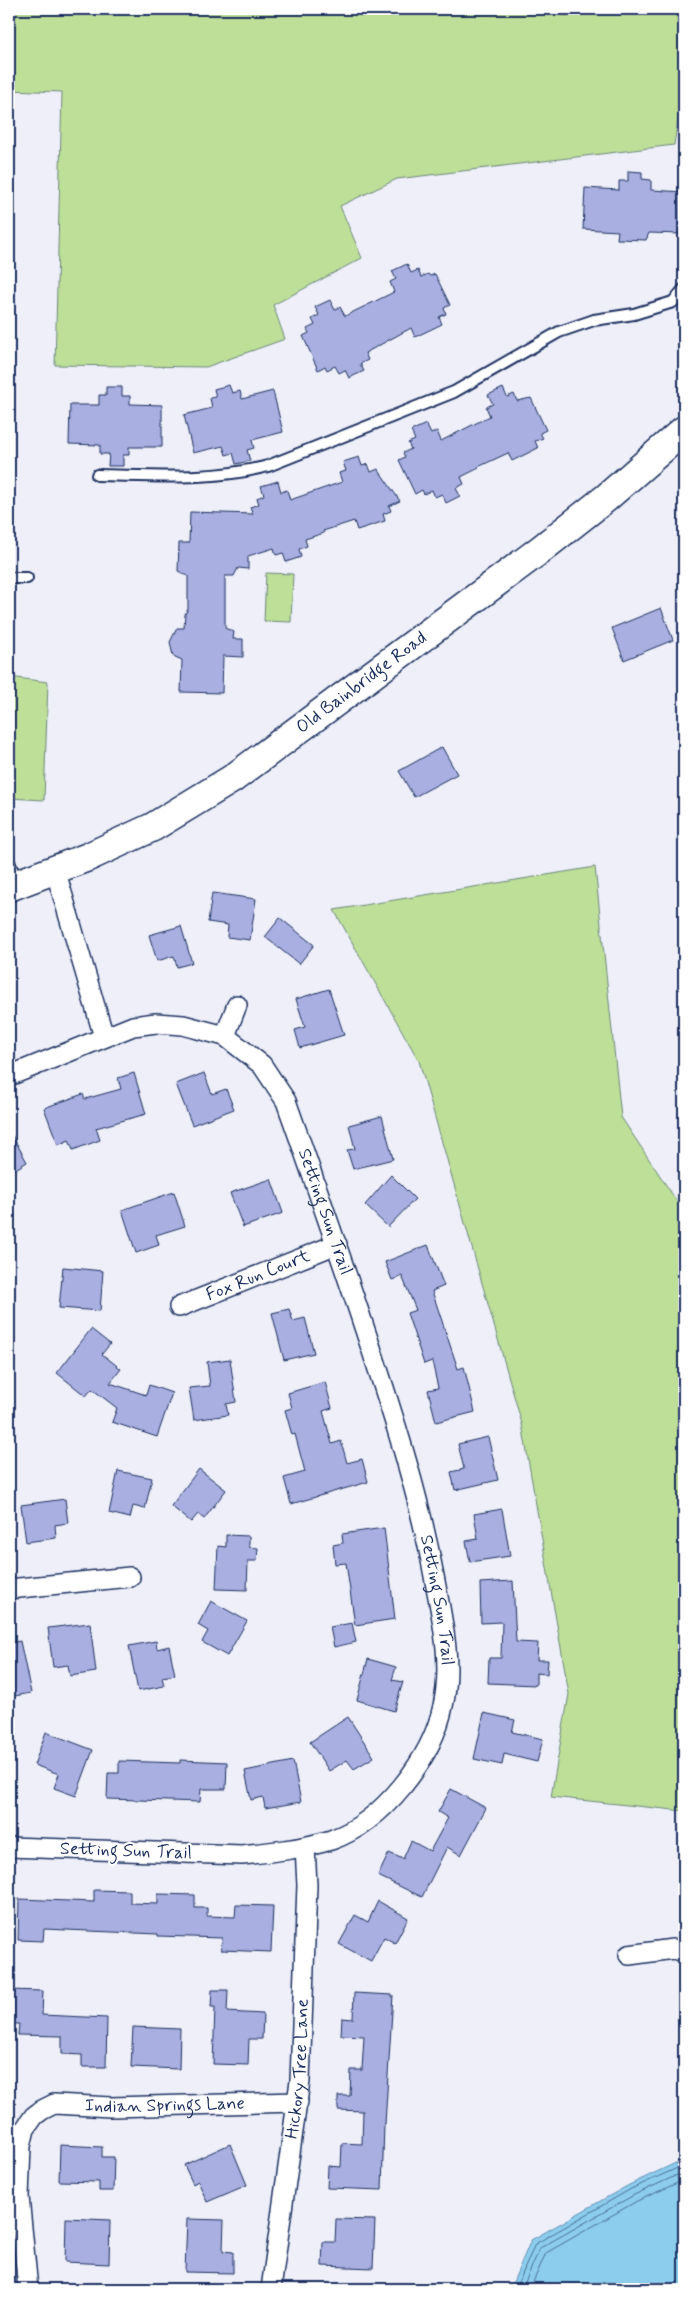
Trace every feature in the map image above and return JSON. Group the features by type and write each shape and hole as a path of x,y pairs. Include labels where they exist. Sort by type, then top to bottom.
{"main road":[{"name":"Old Bainbridge Road","path":"11,871 55,869 88,857 153,827 232,779 540,550 606,498 684,430"}],"street":[{"path":"55,869 104,1037"},
{"path":"225,1036 236,1005"},
{"name":"Setting Sun Trail","path":"9,1076 133,1026 156,1024 183,1025 225,1036 262,1065 286,1101 337,1244 404,1448 424,1521 448,1658 443,1707 435,1734 424,1756 409,1779 378,1810 333,1839 279,1852 242,1854 9,1847"},
{"name":"Fox Run Court","path":"179,1307 337,1244"},
{"path":"9,1589 130,1577"},
{"name":"Hickory Tree Lane","path":"271,2289 298,2102 307,1885 305,1847"},
{"path":"629,1955 673,1949 684,1952"},
{"name":"Indian Springs Lane","path":"28,2289 19,2197 21,2146 25,2129 34,2116 54,2104 111,2107 298,2102"}],"lane":[{"path":"97,475 209,477 239,474 268,466 454,392 559,332 594,320 634,314 673,302 684,289"},
{"path":"9,578 27,578"}],"green space":[{"path":"9,9 541,9 566,16 583,9 684,9 684,81 674,145 397,179 340,206 362,258 273,305 285,339 206,367 55,365 62,92 9,90"},
{"path":"266,573 293,574 291,622 264,621"},
{"path":"9,677 48,682 44,800 9,798"},
{"path":"595,867 621,1117 684,1212 684,1811 551,1797 569,1694 522,1424 419,1061 334,910"}],"water":[{"path":"682,2160 684,2161 684,2289 510,2289 531,2240 629,2185"}],"building":[{"path":"628,171 642,172 642,179 651,180 651,190 684,192 682,234 649,233 646,240 617,239 618,231 583,229 585,188 619,190 619,181 628,181"},
{"path":"407,264 411,273 418,270 421,277 435,274 450,305 444,308 446,314 439,317 442,324 415,337 411,328 365,353 368,360 360,364 364,371 349,378 345,370 339,373 335,366 327,370 325,366 318,370 303,336 309,333 307,329 315,325 312,319 319,315 315,307 330,300 335,310 340,307 345,316 394,292 390,282 396,279 392,271"},
{"path":"229,385 232,393 240,391 242,399 273,391 283,432 252,440 254,448 247,450 250,461 236,464 233,453 226,455 223,446 193,453 184,415 212,408 210,398 216,397 214,389"},
{"path":"106,387 122,387 122,396 130,396 130,404 162,405 162,447 129,447 129,455 123,455 123,466 108,466 109,454 100,454 100,445 69,444 70,405 99,405 99,395 106,395"},
{"path":"503,388 507,397 514,394 517,401 531,398 546,430 540,433 543,438 535,441 538,448 512,461 508,453 461,477 464,484 456,488 460,496 446,503 442,494 435,497 432,490 424,494 422,490 415,494 399,460 405,457 403,453 411,449 408,443 415,440 411,431 426,424 431,434 437,431 441,441 490,416 486,407 493,404 488,395"},
{"path":"359,457 362,466 368,464 371,472 378,469 400,501 389,506 391,511 383,514 385,521 357,530 354,521 323,531 324,533 305,539 307,546 299,549 301,557 286,562 283,553 276,555 274,548 248,556 248,569 238,568 234,576 225,576 225,628 234,632 233,639 243,639 243,657 223,656 222,693 181,692 182,660 173,656 170,642 177,628 184,628 185,614 188,609 188,576 178,571 179,543 189,543 190,512 253,514 250,507 259,504 257,498 264,495 261,486 278,481 281,492 287,490 290,500 342,482 339,473 346,471 343,462"},
{"path":"661,608 673,640 624,660 612,628"},
{"path":"442,747 457,774 414,797 399,771"},
{"path":"212,893 256,899 250,940 227,937 228,925 208,922"},
{"path":"280,918 314,945 299,964 265,937"},
{"path":"181,926 192,963 177,967 174,956 157,961 149,935"},
{"path":"329,989 344,1035 300,1048 295,1030 305,1027 296,999"},
{"path":"134,1073 146,1114 96,1128 100,1140 73,1150 69,1140 58,1145 44,1108 83,1094 85,1099 121,1089 118,1078"},
{"path":"204,1073 212,1094 226,1089 234,1109 192,1125 176,1084"},
{"path":"382,1116 393,1159 353,1169 347,1150 355,1149 349,1125"},
{"path":"9,1130 27,1162 9,1173"},
{"path":"391,1175 415,1199 388,1227 365,1205"},
{"path":"271,1179 283,1213 243,1227 230,1193"},
{"path":"174,1192 185,1226 156,1235 159,1245 136,1253 122,1210"},
{"path":"428,1245 444,1286 432,1291 458,1369 464,1367 475,1412 436,1422 428,1390 438,1388 432,1361 424,1364 407,1313 416,1310 402,1276 392,1280 385,1262"},
{"path":"63,1267 103,1271 100,1311 59,1308"},
{"path":"289,1309 293,1321 305,1318 314,1353 284,1360 272,1313"},
{"path":"91,1329 110,1344 102,1354 121,1369 110,1383 146,1395 149,1385 172,1393 157,1437 112,1422 117,1408 92,1389 86,1396 57,1373"},
{"path":"230,1359 236,1402 226,1404 228,1415 194,1420 189,1388 210,1386 207,1362"},
{"path":"325,1382 332,1408 323,1411 332,1444 341,1441 347,1463 362,1459 368,1482 291,1504 284,1478 305,1472 295,1434 292,1435 285,1410 292,1408 288,1393"},
{"path":"488,1437 498,1480 455,1490 451,1472 464,1469 458,1444"},
{"path":"199,1469 226,1490 204,1519 198,1514 191,1522 171,1506"},
{"path":"118,1471 152,1478 145,1509 133,1506 130,1518 109,1513"},
{"path":"65,1499 68,1523 55,1525 56,1538 26,1542 21,1505"},
{"path":"502,1509 510,1556 470,1562 466,1541 478,1539 474,1514"},
{"path":"384,1528 395,1619 355,1625 346,1563 335,1564 333,1545 343,1543 342,1534"},
{"path":"226,1535 249,1536 249,1547 258,1548 257,1561 248,1561 247,1590 216,1589 218,1546 226,1547"},
{"path":"513,1581 516,1642 538,1643 537,1660 548,1660 547,1674 536,1673 536,1685 488,1683 489,1658 501,1658 502,1622 481,1623 480,1583"},
{"path":"211,1601 247,1621 227,1656 202,1642 208,1631 198,1625"},
{"path":"90,1623 96,1672 70,1676 68,1665 53,1667 48,1628"},
{"path":"352,1623 356,1642 334,1647 330,1627"},
{"path":"20,1641 31,1693 9,1697 9,1643"},
{"path":"156,1641 157,1649 169,1646 175,1675 162,1677 164,1686 138,1691 129,1646"},
{"path":"368,1659 396,1667 392,1680 403,1682 394,1711 357,1700"},
{"path":"484,1713 515,1720 512,1732 543,1739 537,1762 504,1754 502,1765 474,1759"},
{"path":"348,1717 374,1757 354,1769 347,1760 329,1771 310,1742"},
{"path":"46,1732 93,1750 76,1796 54,1788 59,1774 34,1765"},
{"path":"180,1760 227,1762 226,1789 201,1789 200,1802 107,1799 108,1773 119,1773 119,1761 180,1763"},
{"path":"293,1761 301,1802 265,1808 263,1797 251,1800 245,1771"},
{"path":"451,1789 486,1808 461,1855 447,1847 422,1897 378,1876 389,1853 403,1859 411,1841 430,1851 448,1818 438,1812"},
{"path":"94,1890 130,1891 130,1903 158,1904 158,1894 195,1895 195,1908 207,1908 207,1916 235,1917 236,1905 273,1906 271,1952 221,1950 222,1938 158,1936 158,1934 44,1929 43,1941 18,1940 19,1899 94,1902"},
{"path":"378,1901 408,1918 395,1943 384,1937 371,1961 339,1944 355,1915 368,1922"},
{"path":"9,1990 43,1991 42,2015 107,2018 106,2067 82,2067 82,2055 62,2054 62,2036 18,2035 19,2024 9,2024"},
{"path":"212,1990 228,1990 227,2012 263,2014 262,2039 249,2039 248,2065 213,2064 215,2007 211,2007"},
{"path":"354,1993 393,1995 384,2124 382,2190 327,2188 328,2166 341,2167 342,2143 362,2144 363,2111 338,2110 338,2096 350,2096 351,2070 362,2070 364,2036 341,2035 342,2018 353,2019"},
{"path":"133,2027 180,2029 179,2069 131,2067"},
{"path":"230,2144 247,2185 207,2202 198,2181 193,2184 184,2165"},
{"path":"60,2145 102,2147 102,2157 114,2157 113,2191 99,2191 99,2182 59,2181"},
{"path":"66,2218 110,2220 109,2264 65,2262"},
{"path":"187,2219 224,2220 223,2251 233,2252 233,2273 185,2272"},
{"path":"336,2219 375,2220 373,2268 322,2266 323,2242 335,2242"}]}
